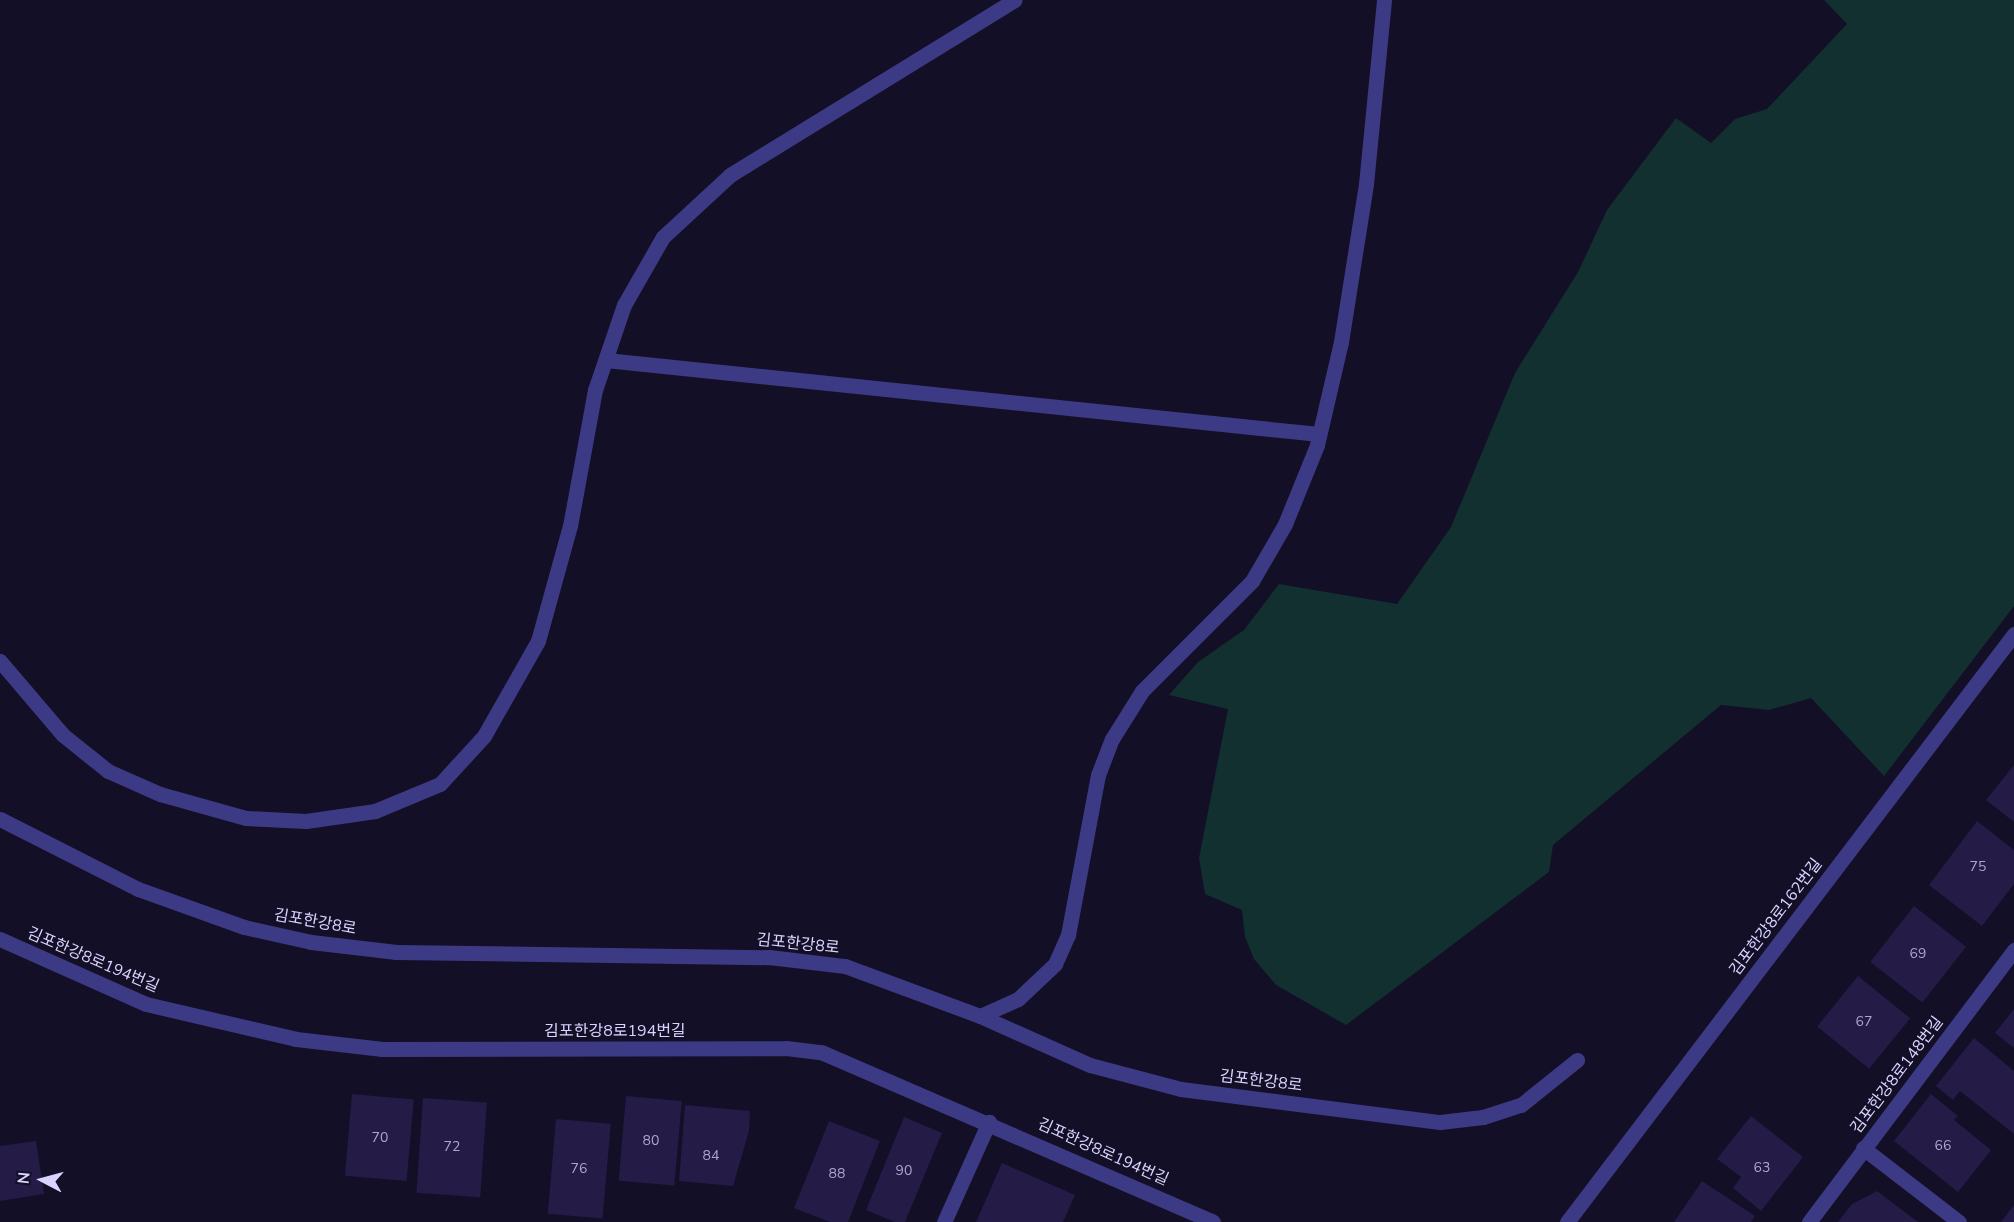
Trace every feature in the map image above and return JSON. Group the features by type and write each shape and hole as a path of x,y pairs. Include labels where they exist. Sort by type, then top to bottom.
{"street":[{"path":"0,661 63,735 108,771 160,794 246,818 306,821 375,811 440,784 484,736 538,641 570,526 595,390 624,305 663,237 730,176 1015,0"},
{"path":"980,1016 1018,999 1055,964 1068,935 1098,775 1112,739 1149,682 1252,581 1285,524 1319,434 1341,342 1366,184 1384,0"},
{"path":"606,360 1319,434"},
{"name":"김포한강8로162번길","path":"1567,1222 2014,634"},
{"name":"김포한강8로","path":"0,819 185,909 311,942 396,952 769,957 845,966 980,1016 1090,1065 1135,1079 1181,1089 1440,1122 1483,1117 1521,1105 1576,1060"},
{"name":"김포한강8로194번길","path":"0,939 146,1004 296,1039 382,1049 786,1048 821,1052 989,1122 1206,1220"},
{"name":"김포한강8로148번길","path":"1809,1222 2014,950"},
{"path":"944,1222 989,1122"},
{"path":"1863,1148 1959,1222"}],"green space":[{"path":"1824,0 2014,0 2014,606 1884,776 1811,698 1769,710 1721,705 1553,845 1549,872 1346,1025 1276,985 1254,959 1245,937 1242,910 1205,894 1199,858 1228,709 1169,695 1198,662 1244,630 1279,584 1397,604 1451,527 1515,373 1578,272 1607,210 1676,118 1711,143 1735,119 1767,109 1847,24"}],"building":[{"path":"2014,765 2014,822 1986,800"},
{"path":"1977,821 2014,850 2014,884 1982,926 1929,885"},
{"path":"1914,906 1966,947 1922,1003 1870,962"},
{"path":"1858,976 1910,1018 1869,1069 1817,1027"},
{"path":"2014,1009 2014,1048 1995,1033"},
{"path":"1974,1038 2014,1071 2014,1134 1960,1091 1953,1100 1936,1086"},
{"path":"352,1094 414,1099 407,1181 345,1176"},
{"path":"1931,1094 1958,1116 1954,1120 1991,1150 1958,1192 1894,1141"},
{"path":"626,1096 682,1101 674,1186 619,1181"},
{"path":"423,1098 487,1102 480,1197 416,1193"},
{"path":"685,1105 750,1111 749,1131 733,1186 679,1181"},
{"path":"1751,1116 1803,1157 1761,1211 1733,1188 1741,1177 1717,1159"},
{"path":"904,1117 942,1133 905,1222 895,1222 866,1210"},
{"path":"556,1119 611,1124 603,1218 548,1214"},
{"path":"829,1121 880,1141 848,1222 830,1222 794,1208"},
{"path":"36,1141 44,1194 0,1201 0,1146"},
{"path":"1002,1163 1075,1195 1063,1222 976,1222"},
{"path":"1702,1181 1755,1216 1751,1222 1674,1222"},
{"path":"1877,1191 1918,1222 1838,1222 1852,1204"},
{"path":"2014,1205 2014,1222 2001,1222"}]}
